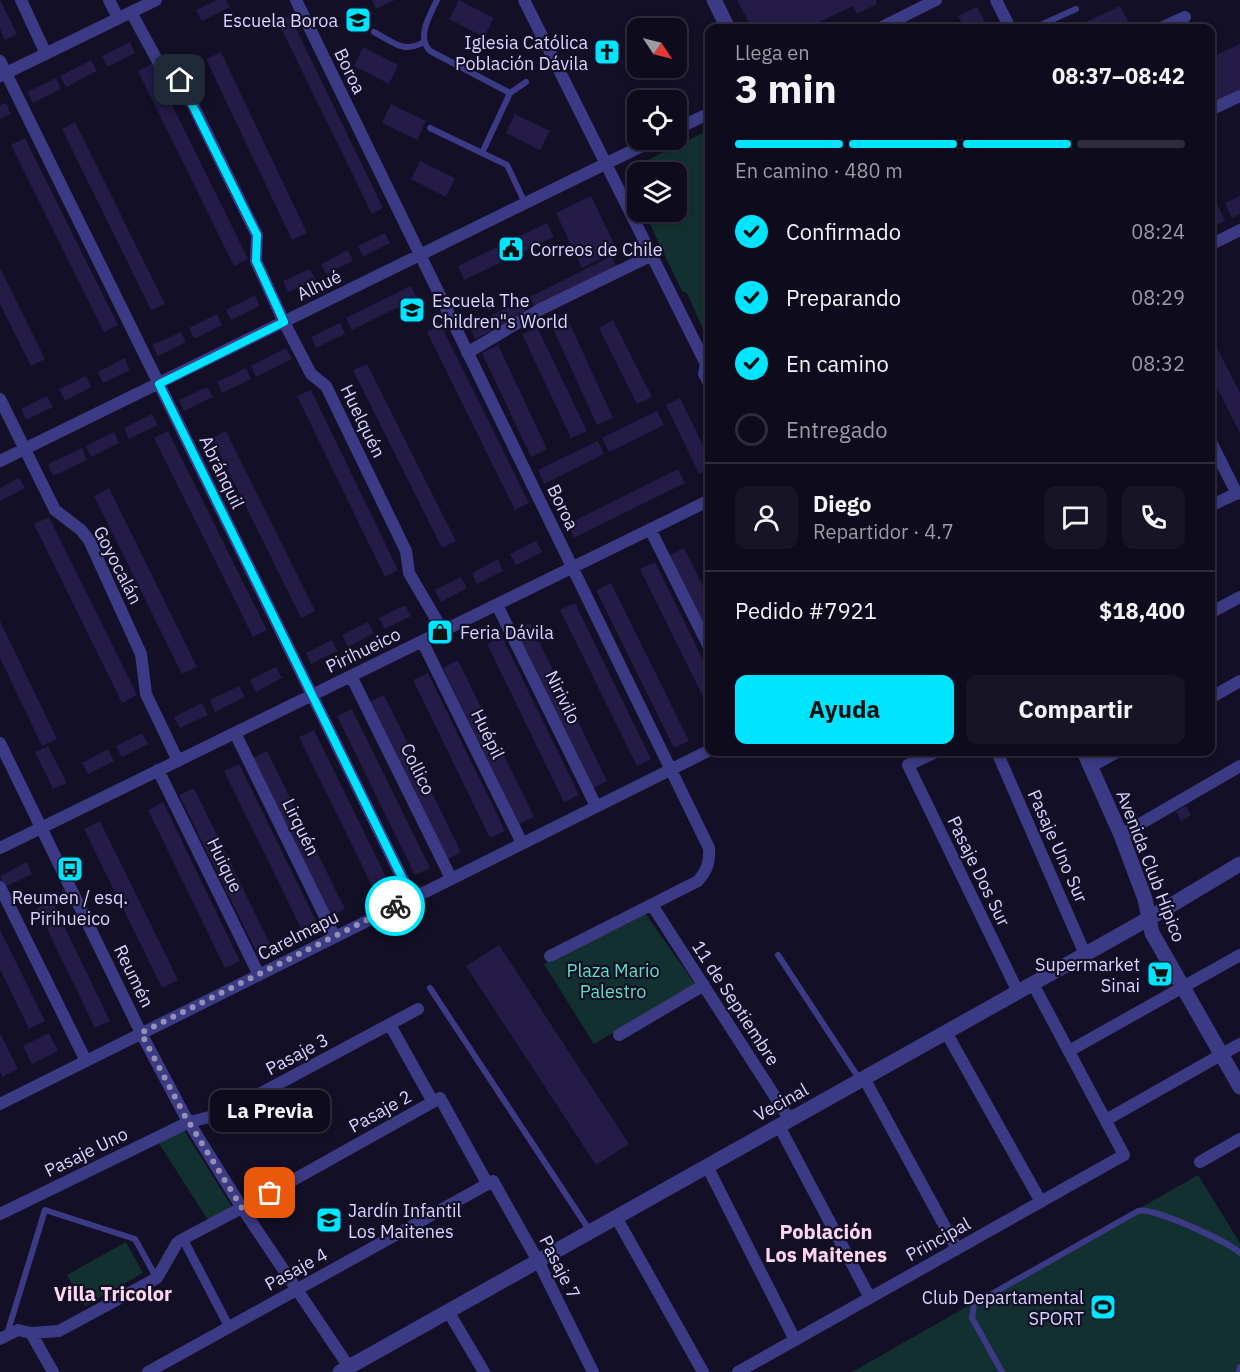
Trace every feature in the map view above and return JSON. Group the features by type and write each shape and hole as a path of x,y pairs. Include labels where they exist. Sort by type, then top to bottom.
{"street":[{"path":"21,0 46,54"},
{"path":"109,0 118,18"},
{"path":"3,74 156,0"},
{"name":"Boroa","path":"296,0 466,353 672,769 680,794 709,849 710,860 706,872 698,881 550,956"},
{"path":"524,0 705,362"},
{"path":"714,0 726,24"},
{"path":"888,24 936,0"},
{"path":"996,0 1008,24"},
{"name":"Huelquén","path":"131,12 162,69 183,86 231,181 257,235 256,261 284,322 311,374 326,386 406,552 409,573 442,631"},
{"path":"1170,24 1185,17"},
{"name":"Abránquil","path":"0,61 3,74 159,384 412,898"},
{"path":"1215,108 1240,96"},
{"path":"687,124 705,115"},
{"name":"Alhué","path":"0,461 634,150"},
{"path":"1215,242 1240,230"},
{"path":"466,353 541,309 652,255"},
{"name":"Goyocalán","path":"0,399 55,510 81,530 88,540 138,648 143,661 146,694 178,761"},
{"path":"1215,449 1238,493 1215,504"},
{"name":"Pirihueico","path":"0,848 705,502"},
{"path":"650,529 705,639"},
{"path":"1215,610 1240,597"},
{"name":"Nirivilo","path":"497,605 596,806"},
{"name":"Huépil","path":"422,641 522,843"},
{"name":"Collico","path":"351,676 452,878"},
{"path":"1215,695 1240,681"},
{"name":"Lirquén","path":"235,733 335,937"},
{"name":"Reumén","path":"0,743 141,1033 189,1122 242,1208 298,1288 344,1370"},
{"name":"Carelmapu","path":"0,1104 705,752"},
{"name":"Pasaje Dos Sur","path":"927,756 908,765 1018,992"},
{"name":"Pasaje Uno Sur","path":"999,756 1085,954"},
{"name":"Avenida Club Hípico","path":"1086,756 1121,835 1145,899 1152,933 1240,1087"},
{"path":"1090,767 1110,756"},
{"path":"1121,835 1240,766"},
{"name":"Huique","path":"158,770 259,975"},
{"name":"Vecinal","path":"344,1370 1033,984 1240,864"},
{"path":"0,887 86,1061"},
{"name":"11 de Septiembre","path":"652,905 704,985 784,1123"},
{"path":"1069,1051 1240,956"},
{"path":"1033,984 1106,1120 1240,1044"},
{"path":"619,1035 704,985"},
{"name":"Pasaje 3","path":"189,1122 222,1114 418,1009"},
{"name":"Pasaje 7","path":"390,1024 538,1261 592,1372"},
{"path":"946,1032 1041,1202"},
{"path":"862,1079 957,1249"},
{"name":"Pasaje 2","path":"183,1239 436,1100"},
{"name":"Principal","path":"738,1372 1124,1155 1106,1120"},
{"name":"Pasaje Uno","path":"0,1214 189,1122"},
{"path":"784,1123 870,1298"},
{"path":"1200,1162 1240,1139"},
{"path":"707,1166 795,1340"},
{"name":"Pasaje 4","path":"148,1372 490,1182"},
{"path":"616,1217 703,1372"},
{"path":"3,1337 18,1330 31,1333 59,1330 157,1278 177,1243 183,1239 229,1327"},
{"path":"448,1311 484,1372"},
{"path":"31,1333 53,1372"}],"lane":[{"path":"437,0 424,32 424,42 430,51 510,93"},
{"path":"1043,24 1076,9"},
{"path":"374,32 406,49 424,42"},
{"path":"482,153 510,93 526,82"},
{"path":"430,128 507,165 525,204"},
{"path":"778,955 862,1079"},
{"path":"430,988 590,1232"},
{"path":"3,1337 45,1210 38,1196"},
{"path":"45,1210 135,1239 157,1278"},
{"path":"1002,1372 972,1318 974,1304 1138,1211 1150,1210 1199,1228 1226,1242 1240,1253"},
{"path":"1239,1372 1240,1367"}],"green space":[{"path":"705,132 705,334 687,293 682,291 649,222 687,222 687,162 643,162 668,150 687,150 687,141"},
{"name":"Plaza Mario Palestro","path":"645,913 695,984 594,1044 544,964"},
{"path":"184,1130 232,1207 208,1220 158,1142"},
{"name":"Club Departamental SPORT","path":"1198,1175 1240,1243 1240,1372 852,1372"},
{"path":"126,1242 143,1273 85,1306 67,1275"}],"building":[{"path":"0,0 17,34 5,40 0,29"},
{"path":"217,0 226,0 230,7 202,21 196,10"},
{"path":"372,0 395,0 376,9"},
{"path":"459,0 494,18 484,37 449,19"},
{"path":"737,0 876,0 877,4 857,14 853,6 815,24 750,24"},
{"path":"1120,6 1130,24 1082,24"},
{"path":"977,7 986,24 963,24 958,16"},
{"path":"290,16 383,208 372,214 278,22"},
{"path":"130,42 135,53 107,67 102,56"},
{"path":"1240,44 1240,91 1215,103 1215,56"},
{"path":"363,47 398,65 389,84 354,66"},
{"path":"221,52 307,233 292,240 206,59"},
{"path":"91,60 97,71 66,87 60,76"},
{"path":"152,64 248,259 234,266 138,71"},
{"path":"56,78 61,89 33,103 27,92"},
{"path":"6,103 11,114 0,119 0,105"},
{"path":"391,104 426,121 417,140 382,123"},
{"path":"515,114 550,131 540,150 506,133"},
{"path":"75,122 165,304 151,310 62,129"},
{"path":"25,138 118,325 104,332 11,145"},
{"path":"420,161 455,178 446,197 411,179"},
{"path":"591,196 617,250 582,268 556,213"},
{"path":"1240,196 1240,214 1232,218 1225,203"},
{"path":"1218,206 1225,221 1215,226 1215,208"},
{"path":"547,223 554,237 464,280 458,266"},
{"path":"385,233 390,243 363,257 358,246"},
{"path":"348,250 353,261 326,274 321,264"},
{"path":"611,256 618,269 536,310 530,297"},
{"path":"0,268 45,359 31,366 0,304"},
{"path":"310,269 316,280 288,292 283,281"},
{"path":"411,286 417,298 352,330 346,318"},
{"path":"255,295 260,306 231,320 226,310"},
{"path":"521,301 527,313 475,339 469,326"},
{"path":"565,313 613,418 597,425 549,320"},
{"path":"217,314 222,325 194,339 189,328"},
{"path":"613,320 652,397 637,404 599,328"},
{"path":"340,323 345,334 316,348 311,337"},
{"path":"441,325 529,503 515,510 427,332"},
{"path":"537,327 587,431 571,438 522,334"},
{"path":"181,332 186,342 158,356 152,345"},
{"path":"1215,344 1240,393 1240,433 1215,384"},
{"path":"498,345 547,449 531,457 482,353"},
{"path":"286,348 292,359 256,377 251,366"},
{"path":"124,358 130,370 103,383 98,372"},
{"path":"367,364 456,541 442,548 353,370"},
{"path":"246,368 251,379 222,393 217,382"},
{"path":"86,376 91,387 65,401 59,389"},
{"path":"207,387 213,397 184,411 179,400"},
{"path":"311,390 398,570 385,577 297,396"},
{"path":"47,396 53,407 26,420 21,409"},
{"path":"680,398 705,450 705,471 699,474 666,405"},
{"path":"657,411 664,425 609,452 602,438"},
{"path":"152,414 158,425 129,439 124,428"},
{"path":"168,431 267,630 253,637 154,438"},
{"path":"226,431 315,611 301,618 212,438"},
{"path":"114,432 119,443 91,457 86,446"},
{"path":"598,441 604,454 544,484 538,470"},
{"path":"82,448 87,460 53,476 48,464"},
{"path":"678,469 685,483 574,538 568,524"},
{"path":"19,478 25,488 0,501 0,488"},
{"path":"109,488 197,667 182,674 94,496"},
{"path":"49,517 137,695 122,703 34,524"},
{"path":"536,541 542,552 516,565 510,554"},
{"path":"684,548 705,590 705,629 669,556"},
{"path":"498,559 503,571 477,584 472,573"},
{"path":"655,562 705,664 705,701 640,569"},
{"path":"461,577 467,588 441,602 435,590"},
{"path":"611,583 689,741 674,748 596,590"},
{"path":"575,603 651,759 637,766 560,610"},
{"path":"405,605 411,616 385,629 379,618"},
{"path":"0,621 57,739 42,746 0,658"},
{"path":"368,622 374,633 348,647 342,635"},
{"path":"530,623 607,781 593,788 515,630"},
{"path":"502,637 579,795 564,802 487,644"},
{"path":"332,640 337,651 311,664 306,653"},
{"path":"458,660 534,817 519,824 443,668"},
{"path":"276,667 282,678 256,692 250,680"},
{"path":"428,673 505,831 490,838 413,680"},
{"path":"239,686 245,697 215,712 210,700"},
{"path":"384,695 461,852 446,860 369,702"},
{"path":"202,703 208,715 180,728 174,717"},
{"path":"352,709 430,868 415,875 337,716"},
{"path":"314,730 391,887 376,894 299,737"},
{"path":"142,733 148,744 122,757 116,746"},
{"path":"48,746 67,783 53,789 35,752"},
{"path":"108,749 114,761 88,774 82,763"},
{"path":"267,751 345,909 330,917 253,758"},
{"path":"239,764 317,923 302,930 224,771"},
{"path":"194,788 271,946 257,953 179,795"},
{"path":"163,802 240,961 225,968 148,810"},
{"path":"1186,806 1191,815 1181,821 1176,811"},
{"path":"100,821 178,980 162,988 84,829"},
{"path":"27,862 32,874 5,887 0,876"},
{"path":"52,901 110,1021 95,1028 37,908"},
{"path":"0,930 45,1021 29,1029 0,969"},
{"path":"499,945 629,1144 596,1165 466,966"},
{"path":"0,1033 18,1069 2,1077 0,1072"},
{"path":"49,1033 58,1051 32,1064 23,1046"}],"way so far":[{"path":"270,1193 242,1208 185,1116 141,1033 395,906"}],"place":[{"name":"Escuela Boroa","path":"358,20"},
{"name":"Iglesia Católica Población Dávila","path":"607,52"},
{"name":"Correos de Chile","path":"511,249"},
{"name":"Escuela The Children\"s World","path":"412,310"},
{"name":"Feria Dávila","path":"440,632"},
{"name":"Reumen / esq. Pirihueico","path":"70,869"},
{"name":"Supermarket Sinai","path":"1160,974"},
{"name":"La Previa","path":"270,1193"},
{"name":"Jardín Infantil Los Maitenes","path":"329,1220"},
{"name":"Club Departamental SPORT","path":"1103,1307"}],"district":[{"name":"Población Los Maitenes","path":"826,1242"},
{"name":"Villa Tricolor","path":"113,1293"}],"route":[{"path":"180,80 257,235 256,261 284,322 159,384 412,898 395,906"}]}
